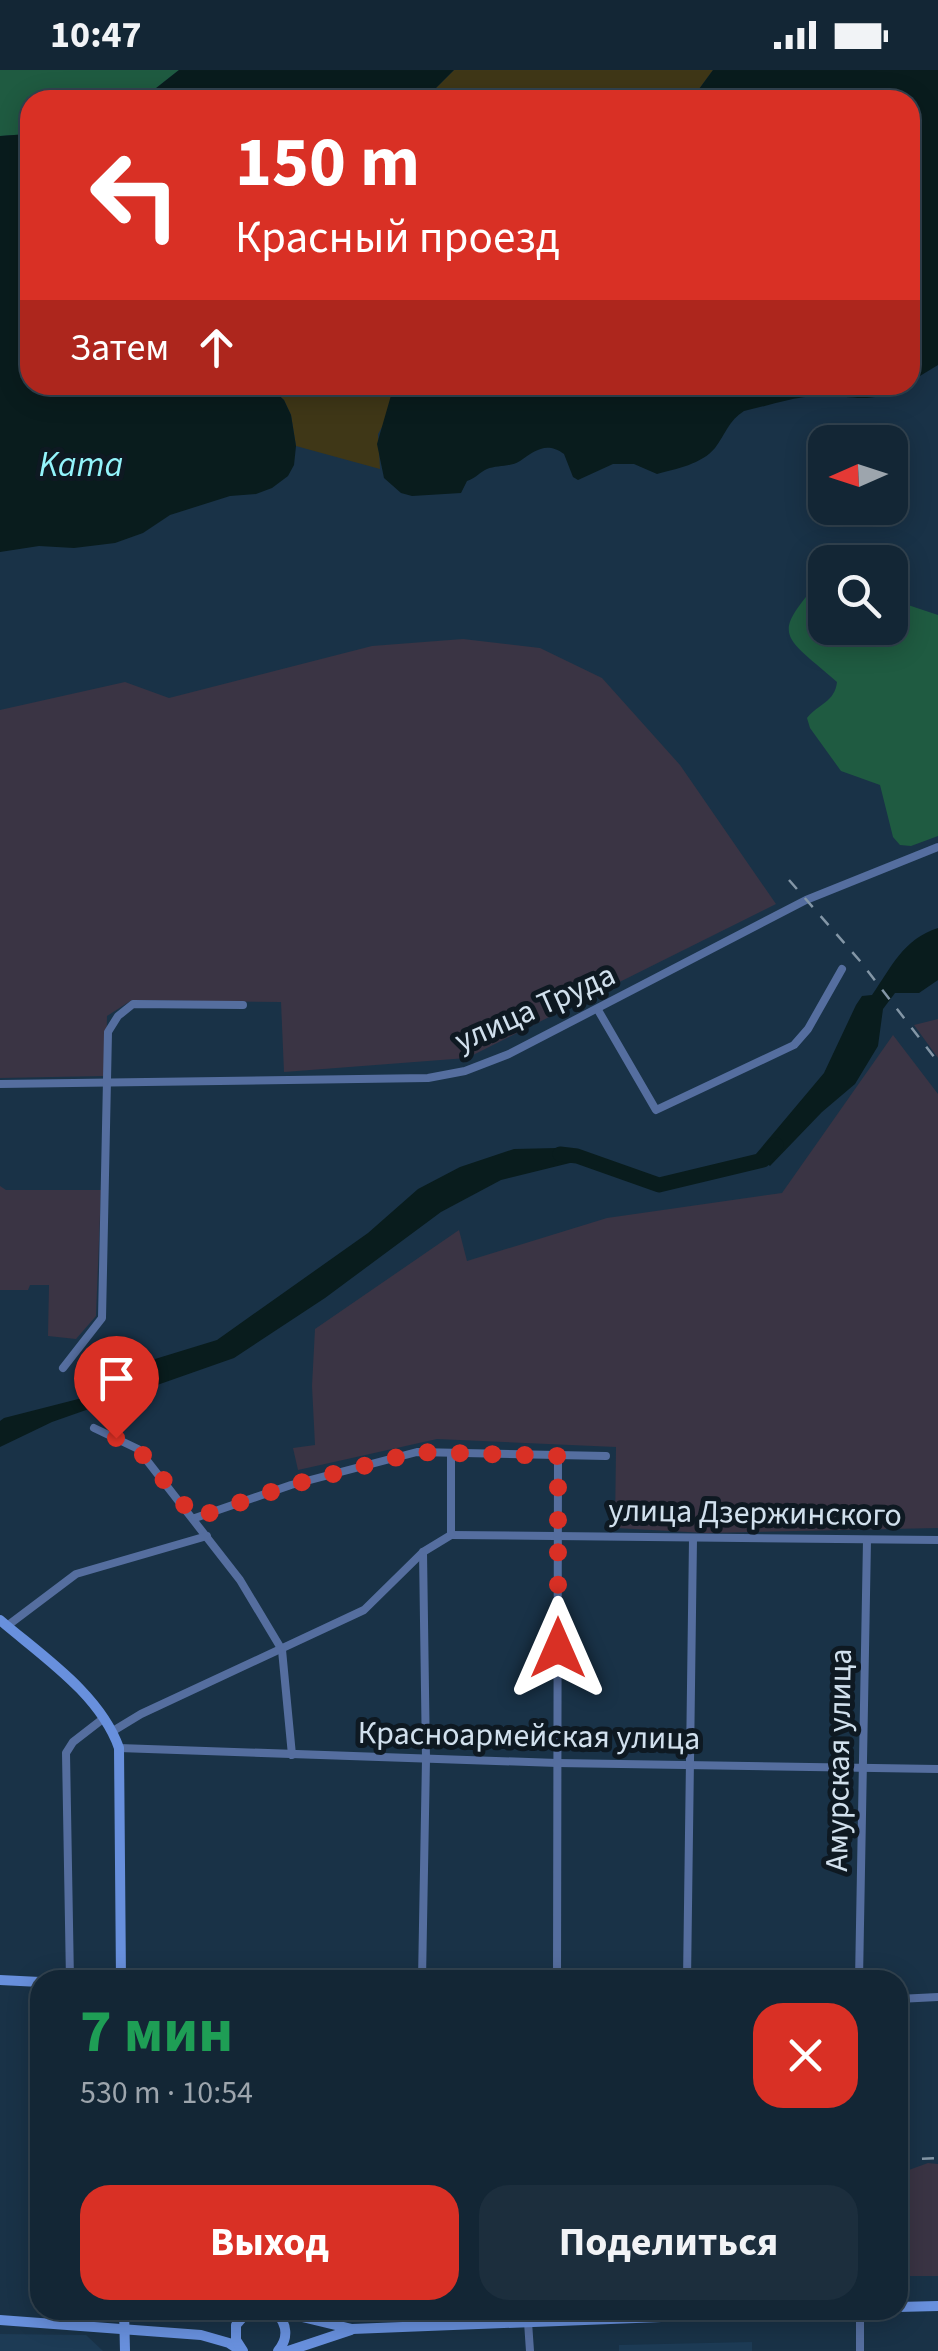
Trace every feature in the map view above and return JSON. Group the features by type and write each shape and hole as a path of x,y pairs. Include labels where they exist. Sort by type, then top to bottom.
{"main road":[{"path":"4,1623 56,1668 104,1718 119,1748 122,1970"},
{"path":"0,1980 30,1982"},
{"path":"908,2307 938,2306"},
{"path":"0,2320 201,2335 242,2351"},
{"path":"124,2320 125,2351"},
{"path":"241,2320 236,2325 236,2340 242,2351"},
{"path":"278,2351 285,2341 285,2326 280,2320"},
{"path":"288,2351 296,2320"},
{"path":"322,2320 352,2329"},
{"path":"288,2351 352,2329 580,2320"}],"street":[{"name":"улица Труда","path":"0,1084 428,1078 465,1071 510,1054 598,1010 806,900 938,847"},
{"path":"598,1010 656,1110 794,1044 808,1029 842,969"},
{"path":"63,1368 102,1318 108,1032 118,1016 133,1004 242,1005"},
{"path":"94,1428 138,1449 240,1580 282,1650 292,1755"},
{"path":"195,1518 291,1485 417,1452 606,1456"},
{"path":"113,1731 364,1610 423,1552 451,1535 451,1454"},
{"path":"557,1970 558,1456"},
{"name":"улица Дзержинского","path":"451,1535 938,1540"},
{"path":"4,1623 76,1574 207,1536"},
{"path":"687,1970 693,1539"},
{"name":"Амурская улица","path":"860,1970 868,1540"},
{"path":"422,1970 426,1759 423,1552"},
{"path":"70,1970 66,1753 73,1742 104,1718"},
{"name":"Красноармейская улица","path":"119,1748 557,1763 938,1769"},
{"path":"908,1998 938,1997"},
{"path":"860,2320 860,2351"},
{"path":"528,2322 530,2351"}],"shaded area":[{"path":"463,639 540,648 602,678 680,765 776,904 467,1058 284,1072 281,1002 132,1000 107,1016 106,1076 0,1078 0,710 125,682 169,698 372,646"},
{"path":"938,1019 938,1058 914,1025"},
{"path":"893,1035 938,1094 938,1528 706,1533 615,1528 616,1447 437,1439 298,1470 293,1448 315,1445 315,1329 459,1230 467,1261 607,1218 782,1193"},
{"path":"0,1186 6,1190 101,1190 96,1316 76,1339 48,1336 49,1285 0,1290"},
{"path":"928,2163 938,2164 938,2276 908,2276 908,2170"},
{"path":"0,2334 86,2335 103,2351 0,2351"},
{"path":"752,2342 752,2351 619,2351 619,2345"}],"green space":[{"path":"0,70 179,70 154,90 20,90 20,135 0,136"},
{"path":"807,596 808,645 908,645 908,605 938,615 938,836 911,846 900,845 893,837 880,785 841,771 810,728 807,718 830,698 837,682 789,634 795,611"}],"sand":[{"path":"454,70 713,70 698,90 433,90"},
{"path":"279,395 392,395 378,434 380,469 296,446 284,400"}],"water":[{"path":"179,70 454,70 433,90 154,90"},
{"path":"713,70 938,70 938,365 920,376 920,90 698,90"},
{"name":"Kama","path":"20,135 20,395 279,395 291,415 296,446 288,476 256,494 230,496 170,515 143,533 115,543 0,552 0,136"},
{"path":"391,395 883,395 813,396 744,411 710,454 657,474 634,464 613,464 578,480 564,454 546,448 516,463 484,470 467,481 461,493 401,493 384,478 377,444"},
{"path":"938,928 938,980 919,993 895,993 883,1009 878,1046 855,1084 770,1166 756,1154 824,1073 862,996 872,995 907,947"},
{"path":"557,1148 578,1154 574,1162 501,1180 441,1212 325,1298 234,1358 52,1422 0,1447 0,1421 4,1418 137,1384 155,1359 217,1340 368,1233 418,1189 460,1167 514,1149"}],"waterway":[{"path":"560,1154 577,1156 659,1185 763,1160 776,1145"}],"railway":[{"path":"789,880 860,961 938,1062"},
{"path":"908,2160 938,2158"}],"route":[{"path":"116,1438 138,1449 195,1518 291,1485 417,1452 558,1456 558,1648"}]}
